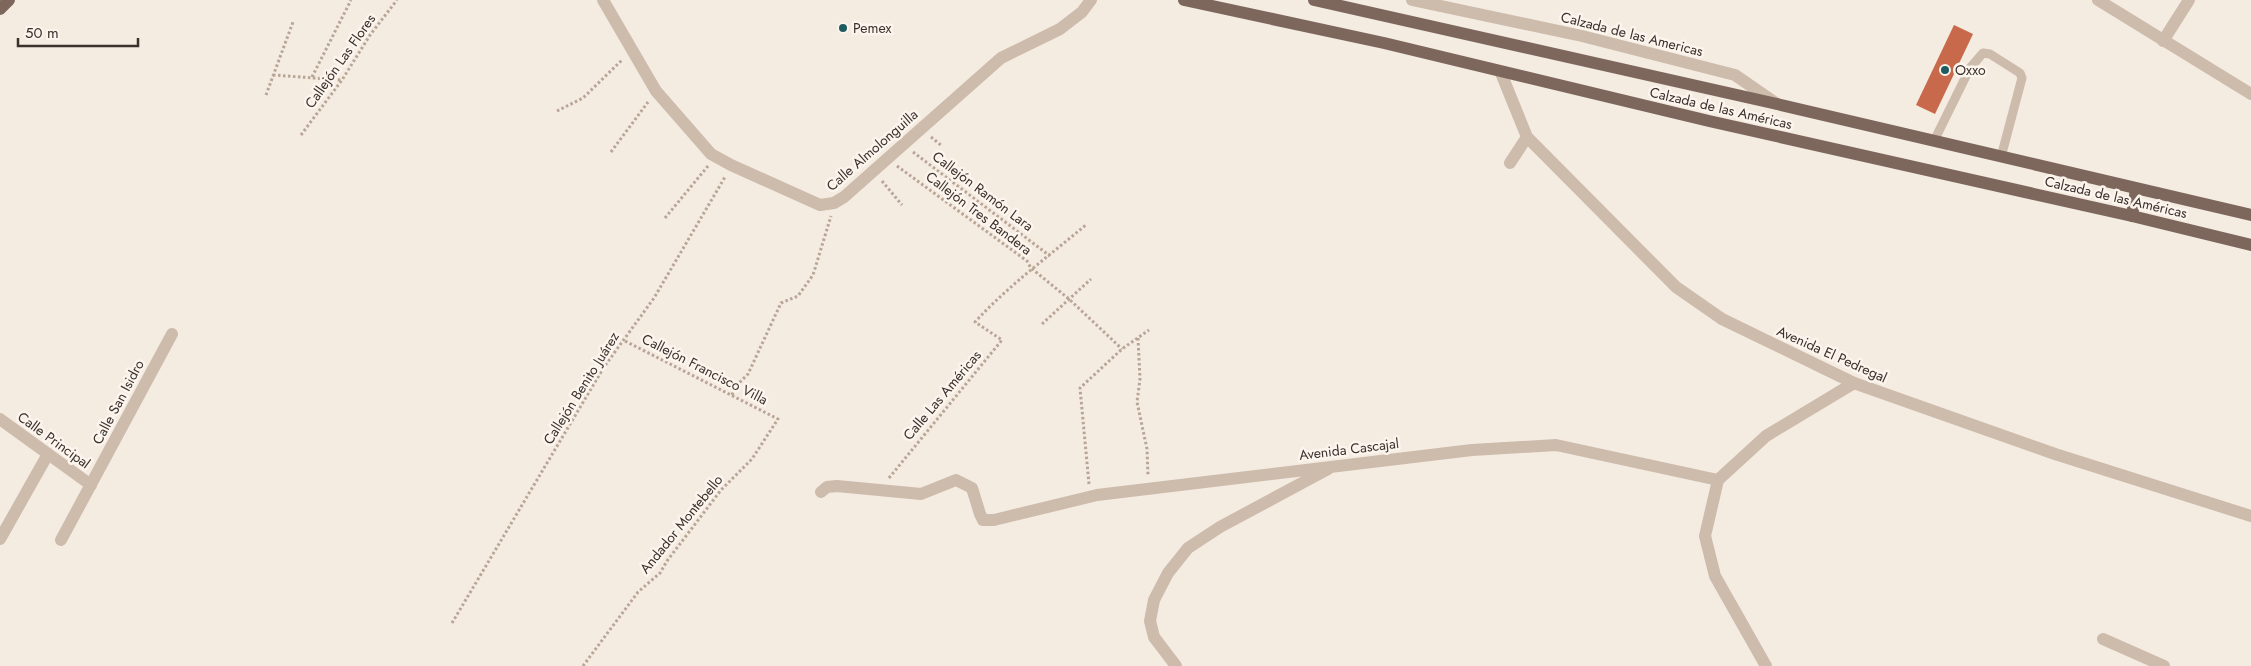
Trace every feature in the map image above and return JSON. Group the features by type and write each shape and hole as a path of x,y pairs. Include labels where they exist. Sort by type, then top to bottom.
{"main road":[{"path":"0,9 9,0"},
{"name":"Calzada de las Américas","path":"1184,0 1384,43 1501,73 2132,216 2251,245"},
{"name":"Calzada de las Américas","path":"1314,0 1728,95 1777,104 2251,215"},
{"path":"2132,216 2136,189"}],"street":[{"name":"Calle Almolonguilla","path":"603,0 656,91 716,156 731,165 811,202 820,204 834,203 844,197 1001,58 1060,29 1082,12 1091,0"},
{"name":"Calzada de las Americas","path":"1412,0 1582,36 1735,75 1777,104"},
{"path":"2098,0 2251,94"},
{"path":"2163,41 2190,0"},
{"name":"Avenida El Pedregal","path":"1501,73 1527,136 1676,288 1722,319 1854,383 2055,454 2251,516"},
{"path":"1510,163 1527,136"},
{"name":"Calle San Isidro","path":"61,540 172,334"},
{"path":"1766,666 1715,576 1705,536 1718,480 1766,436 1854,383"},
{"name":"Calle Principal","path":"0,419 91,484"},
{"name":"Avenida Cascajal","path":"879,490 921,494 956,480 972,488 980,514 984,520 994,520 1090,497 1149,489 1472,450 1556,445 1718,480"},
{"path":"0,539 48,454"},
{"path":"1170,664 1154,637 1150,621 1154,600 1168,573 1188,548 1220,527 1332,467"},
{"path":"820,492 827,487 837,486 879,490"},
{"path":"2103,639 2164,666"}],"lane":[{"path":"1934,141 1970,68 1983,53 1990,54 2020,73 2022,78 2001,157"}],"path":[{"path":"312,77 351,0"},
{"name":"Callejón Las Flores","path":"301,135 342,80 370,35 397,0"},
{"path":"266,94 293,22"},
{"path":"557,110 583,98 632,50"},
{"path":"273,75 342,80"},
{"path":"611,152 656,91"},
{"name":"Callejón Ramón Lara","path":"902,144 1050,256"},
{"path":"665,218 716,156"},
{"name":"Callejón Tres Bandera","path":"887,158 1028,261 1030,268 1069,299 1122,348"},
{"name":"Callejón Benito Juárez","path":"452,623 599,375 654,298 731,165"},
{"path":"873,170 902,205"},
{"path":"732,396 736,386 748,374 781,303 798,296 813,274 829,229 834,203"},
{"path":"1030,268 1050,256 1087,224"},
{"name":"Calle Las Américas","path":"879,490 1002,340 975,322 1024,278 1030,268"},
{"path":"1042,324 1091,279"},
{"path":"1090,497 1080,388 1122,348 1149,330"},
{"path":"1138,337 1140,379 1137,402 1147,449 1149,489"},
{"name":"Callejón Francisco Villa","path":"623,340 778,419"},
{"name":"Andador Montebello","path":"583,666 638,592 660,573 666,561 721,490 752,459 778,419"}],"building":[{"name":"Oxxo","path":"1954,25 1973,34 1935,114 1916,105"}],"place":[{"name":"Pemex","path":"843,28"},
{"name":"Oxxo","path":"1945,70"}]}
